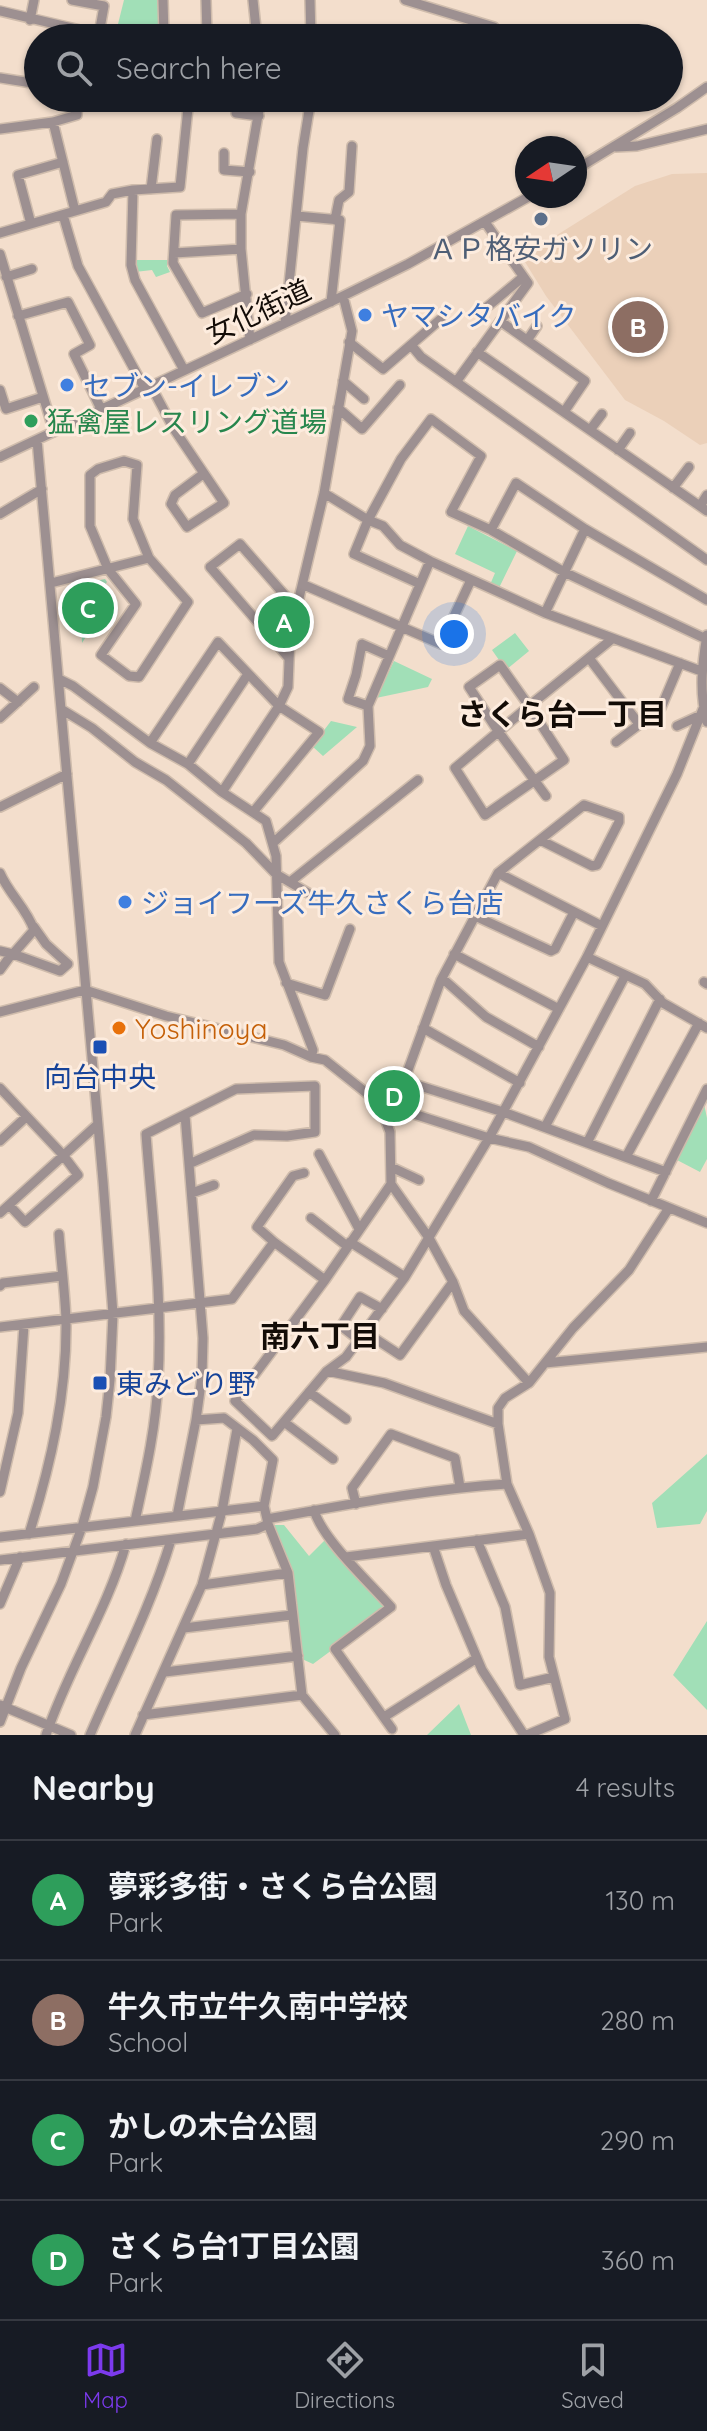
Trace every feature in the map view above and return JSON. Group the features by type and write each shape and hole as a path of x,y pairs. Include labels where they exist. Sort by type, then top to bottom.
{"street":[{"path":"30,20 34,0"},
{"path":"72,0 104,6 101,24"},
{"path":"163,0 166,24"},
{"path":"206,0 207,24"},
{"path":"253,0 256,24"},
{"path":"310,0 311,24"},
{"path":"405,0 484,24"},
{"path":"0,11 50,24"},
{"path":"0,78 24,82"},
{"path":"683,103 707,87"},
{"path":"0,129 53,122 77,115 77,112"},
{"path":"0,233 106,202 112,194 180,187 188,112"},
{"path":"250,340 241,249 241,214 259,112"},
{"path":"285,323 309,112"},
{"path":"587,163 668,112"},
{"path":"236,113 259,116"},
{"path":"53,122 75,211"},
{"path":"613,148 637,146 707,129"},
{"path":"151,189 157,139"},
{"path":"335,220 339,200 349,192 352,146"},
{"path":"224,153 224,170 250,172"},
{"path":"31,224 18,175 63,162"},
{"path":"133,190 131,265 135,280 184,370"},
{"name":"女化街道","path":"0,457 331,302 515,205"},
{"path":"241,214 176,215 173,263 202,313 247,294"},
{"path":"63,215 78,266 148,387 224,503 187,527 171,504 175,495 203,474"},
{"path":"297,216 340,220 331,302"},
{"path":"456,382 528,283 485,222"},
{"path":"174,253 241,249"},
{"path":"1,261 54,432"},
{"path":"6,277 32,269"},
{"path":"487,307 523,277"},
{"path":"222,792 279,706 288,687 288,657 296,608 324,493 352,331 343,296"},
{"path":"18,316 68,302 90,345 74,354 101,409"},
{"path":"349,342 383,369 442,318"},
{"path":"500,321 585,381 564,412"},
{"path":"528,339 537,326"},
{"path":"411,345 421,357 707,560"},
{"path":"477,352 703,509 707,495"},
{"path":"343,381 364,399"},
{"path":"338,408 362,429 400,385"},
{"path":"0,390 6,409 43,397"},
{"path":"590,430 602,414"},
{"path":"391,1184 325,1280 235,1401 272,1436 327,1371 346,1357 382,1309 405,1277 489,1138 587,957 704,715 701,671 707,637 564,572 491,530 451,512 481,456 431,419 401,459 368,520 354,554 420,584"},
{"path":"618,450 630,433"},
{"path":"0,1722 3,1706 61,1584 82,1527 106,1417 113,1314 37,440"},
{"path":"124,461 137,465 133,519 149,558 188,602 139,677 129,676 101,655 136,604 108,569 90,526 90,475 98,469 124,461"},
{"path":"673,488 689,467"},
{"path":"491,530 516,483 585,529 707,600"},
{"path":"0,514 42,489"},
{"path":"324,493 383,526 400,545 430,561 545,613 701,671"},
{"path":"545,613 585,529"},
{"path":"288,657 210,567 240,544 296,608"},
{"path":"51,583 149,558"},
{"path":"273,843 363,761 370,746 368,706 430,561"},
{"path":"304,585 441,644 471,580"},
{"path":"546,796 534,781 498,731 469,687 500,665 529,706 564,760 534,781 485,815 455,768 498,731 529,706 589,658 612,639"},
{"path":"150,743 218,642 279,706 319,732 254,811"},
{"path":"368,706 348,699 362,644 389,656"},
{"path":"589,658 639,724"},
{"path":"616,742 661,708 680,663"},
{"path":"188,764 248,674"},
{"path":"59,679 150,743 188,764 222,792 266,821 273,843 276,874 279,962 313,1050 311,1057"},
{"path":"0,718 34,687"},
{"path":"0,688 18,702"},
{"path":"61,709 92,728 135,762 166,780 246,843 276,874 325,903"},
{"path":"677,726 704,715"},
{"path":"0,807 67,774"},
{"path":"290,882 418,780"},
{"path":"540,840 592,866 597,865 619,817 584,805 498,873 442,978 404,1081 503,1112 666,1172"},
{"path":"0,873 3,889 46,944 68,964 60,971 0,951"},
{"path":"498,873 602,926"},
{"path":"475,916 551,951 555,949 574,912"},
{"path":"0,970 33,933 34,927"},
{"path":"286,983 325,995 350,929"},
{"path":"454,954 559,1009"},
{"path":"587,957 645,984 660,999 703,1026 626,1157"},
{"path":"545,1127 625,976"},
{"path":"442,978 486,1017 539,1047"},
{"path":"0,1012 85,990 166,1016 284,1045 325,1060 379,1103 489,1138 529,1147 707,1223"},
{"path":"587,1143 660,999"},
{"path":"423,1028 520,1083"},
{"path":"135,1521 158,1382 158,1307 146,1134 236,1089 315,1086 315,1132 287,1136 254,1135 189,1164"},
{"path":"0,1088 78,1175 25,1222 9,1205"},
{"path":"651,1201 707,1089"},
{"path":"379,1103 390,1132 391,1184 429,1238 453,1282 464,1311 529,1383"},
{"path":"177,1516 202,1376 201,1304 185,1115"},
{"path":"0,1141 26,1117"},
{"path":"0,1213 98,1124"},
{"path":"319,1154 359,1229"},
{"path":"391,1167 419,1180"},
{"path":"304,1173 293,1176 257,1227 325,1280"},
{"path":"192,1193 214,1185"},
{"path":"433,1546 482,1670 526,1735 565,1719 549,1657 550,1593 507,1484 498,1408 505,1398 529,1383 573,1328 629,1270 669,1208"},
{"path":"311,1218 405,1277"},
{"path":"29,1534 58,1426 63,1382 66,1320 59,1234"},
{"path":"0,1327 232,1299 274,1242"},
{"path":"0,1286 3,1283 62,1276"},
{"path":"382,1309 360,1297 341,1326 400,1355 453,1282"},
{"path":"0,1492 18,1413 24,1325"},
{"path":"545,1363 707,1347"},
{"path":"327,1371 384,1383 498,1424"},
{"path":"309,1392 346,1419"},
{"path":"196,1420 224,1418 273,1460 264,1506 267,1522 288,1573 302,1695 334,1735"},
{"path":"284,1422 333,1459"},
{"path":"135,1735 202,1585 222,1511 237,1429"},
{"path":"356,1504 352,1488 391,1434 455,1458 460,1487"},
{"path":"0,1560 257,1529 267,1522 314,1510 460,1487 507,1484"},
{"path":"0,1537 264,1506"},
{"path":"314,1510 317,1521 391,1607 335,1649 392,1729"},
{"path":"346,1557 529,1534"},
{"path":"90,1735 136,1633 171,1540"},
{"path":"477,1540 505,1607 520,1685 554,1677"},
{"path":"48,1730 109,1594 126,1544"},
{"path":"0,1604 20,1557"},
{"path":"202,1585 288,1573"},
{"path":"184,1628 292,1615"},
{"path":"165,1672 298,1656"},
{"path":"384,1717 477,1658"},
{"path":"143,1715 302,1695"},
{"path":"3,1706 48,1730 71,1735"}],"shaded area":[{"path":"707,173 707,443 700,445 625,400 546,296 522,257 635,186 672,174"}],"green space":[{"path":"124,0 162,0 163,24 118,24"},
{"path":"134,260 168,260 170,272 156,277 152,270 135,272"},
{"path":"468,526 517,551 498,590 489,587 495,573 455,554"},
{"path":"105,579 107,582 90,603 101,613 82,643 79,585"},
{"path":"515,633 529,651 506,670 492,650"},
{"path":"394,661 432,679 428,687 376,698"},
{"path":"331,721 357,727 323,756 312,746"},
{"path":"375,1077 404,1088 400,1103 372,1090"},
{"path":"704,1104 707,1159 700,1172 677,1160"},
{"path":"707,1454 707,1511 700,1524 657,1528 652,1503"},
{"path":"271,1525 284,1525 309,1556 326,1539 389,1608 313,1664 302,1659 294,1593"},
{"path":"707,1621 707,1710 673,1675"},
{"path":"459,1704 471,1735 427,1735"}],"place":[{"name":"ＡＰ格安ガソリン","path":"541,219"},
{"name":"ヤマシタバイク","path":"365,315"},
{"name":"牛久市立牛久南中学校","path":"638,327"},
{"name":"セブン-イレブン","path":"67,385"},
{"name":"猛禽屋レスリング道場","path":"31,421"},
{"name":"かしの木台公園","path":"88,608"},
{"name":"夢彩多街・さくら台公園","path":"284,622"},
{"name":"ジョイフーズ牛久さくら台店","path":"125,902"},
{"name":"Yoshinoya","path":"119,1028"},
{"name":"向台中央","path":"100,1047"},
{"name":"さくら台1丁目公園","path":"394,1096"},
{"name":"東みどり野","path":"100,1383"}],"district":[{"name":"さくら台一丁目","path":"562,714"},
{"name":"南六丁目","path":"320,1336"}]}
